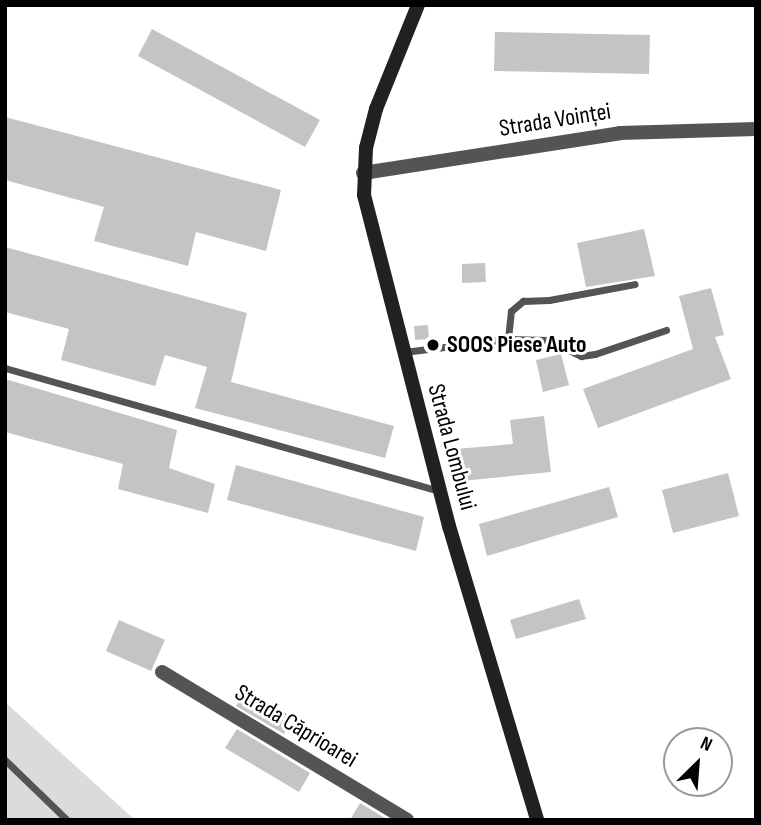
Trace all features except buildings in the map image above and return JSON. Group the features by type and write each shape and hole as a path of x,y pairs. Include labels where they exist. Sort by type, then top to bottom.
{"street":[{"name":"Strada Lombului","path":"418,5 376,109 363,173 369,224 440,491 537,820"},
{"name":"Strada Voinței","path":"363,173 620,133 756,129"},
{"name":"Strada Căprioarei","path":"162,671 407,820"}],"lane":[{"path":"509,339 511,311 523,301 549,300 635,284"},
{"path":"403,352 509,339 548,340 581,356 595,354 666,330"},
{"path":"5,368 440,491"},
{"path":"5,760 67,820"}],"shaded area":[{"path":"5,702 135,820 5,820"}],"place":[{"name":"SOOS Piese Auto","path":"433,345"}]}
